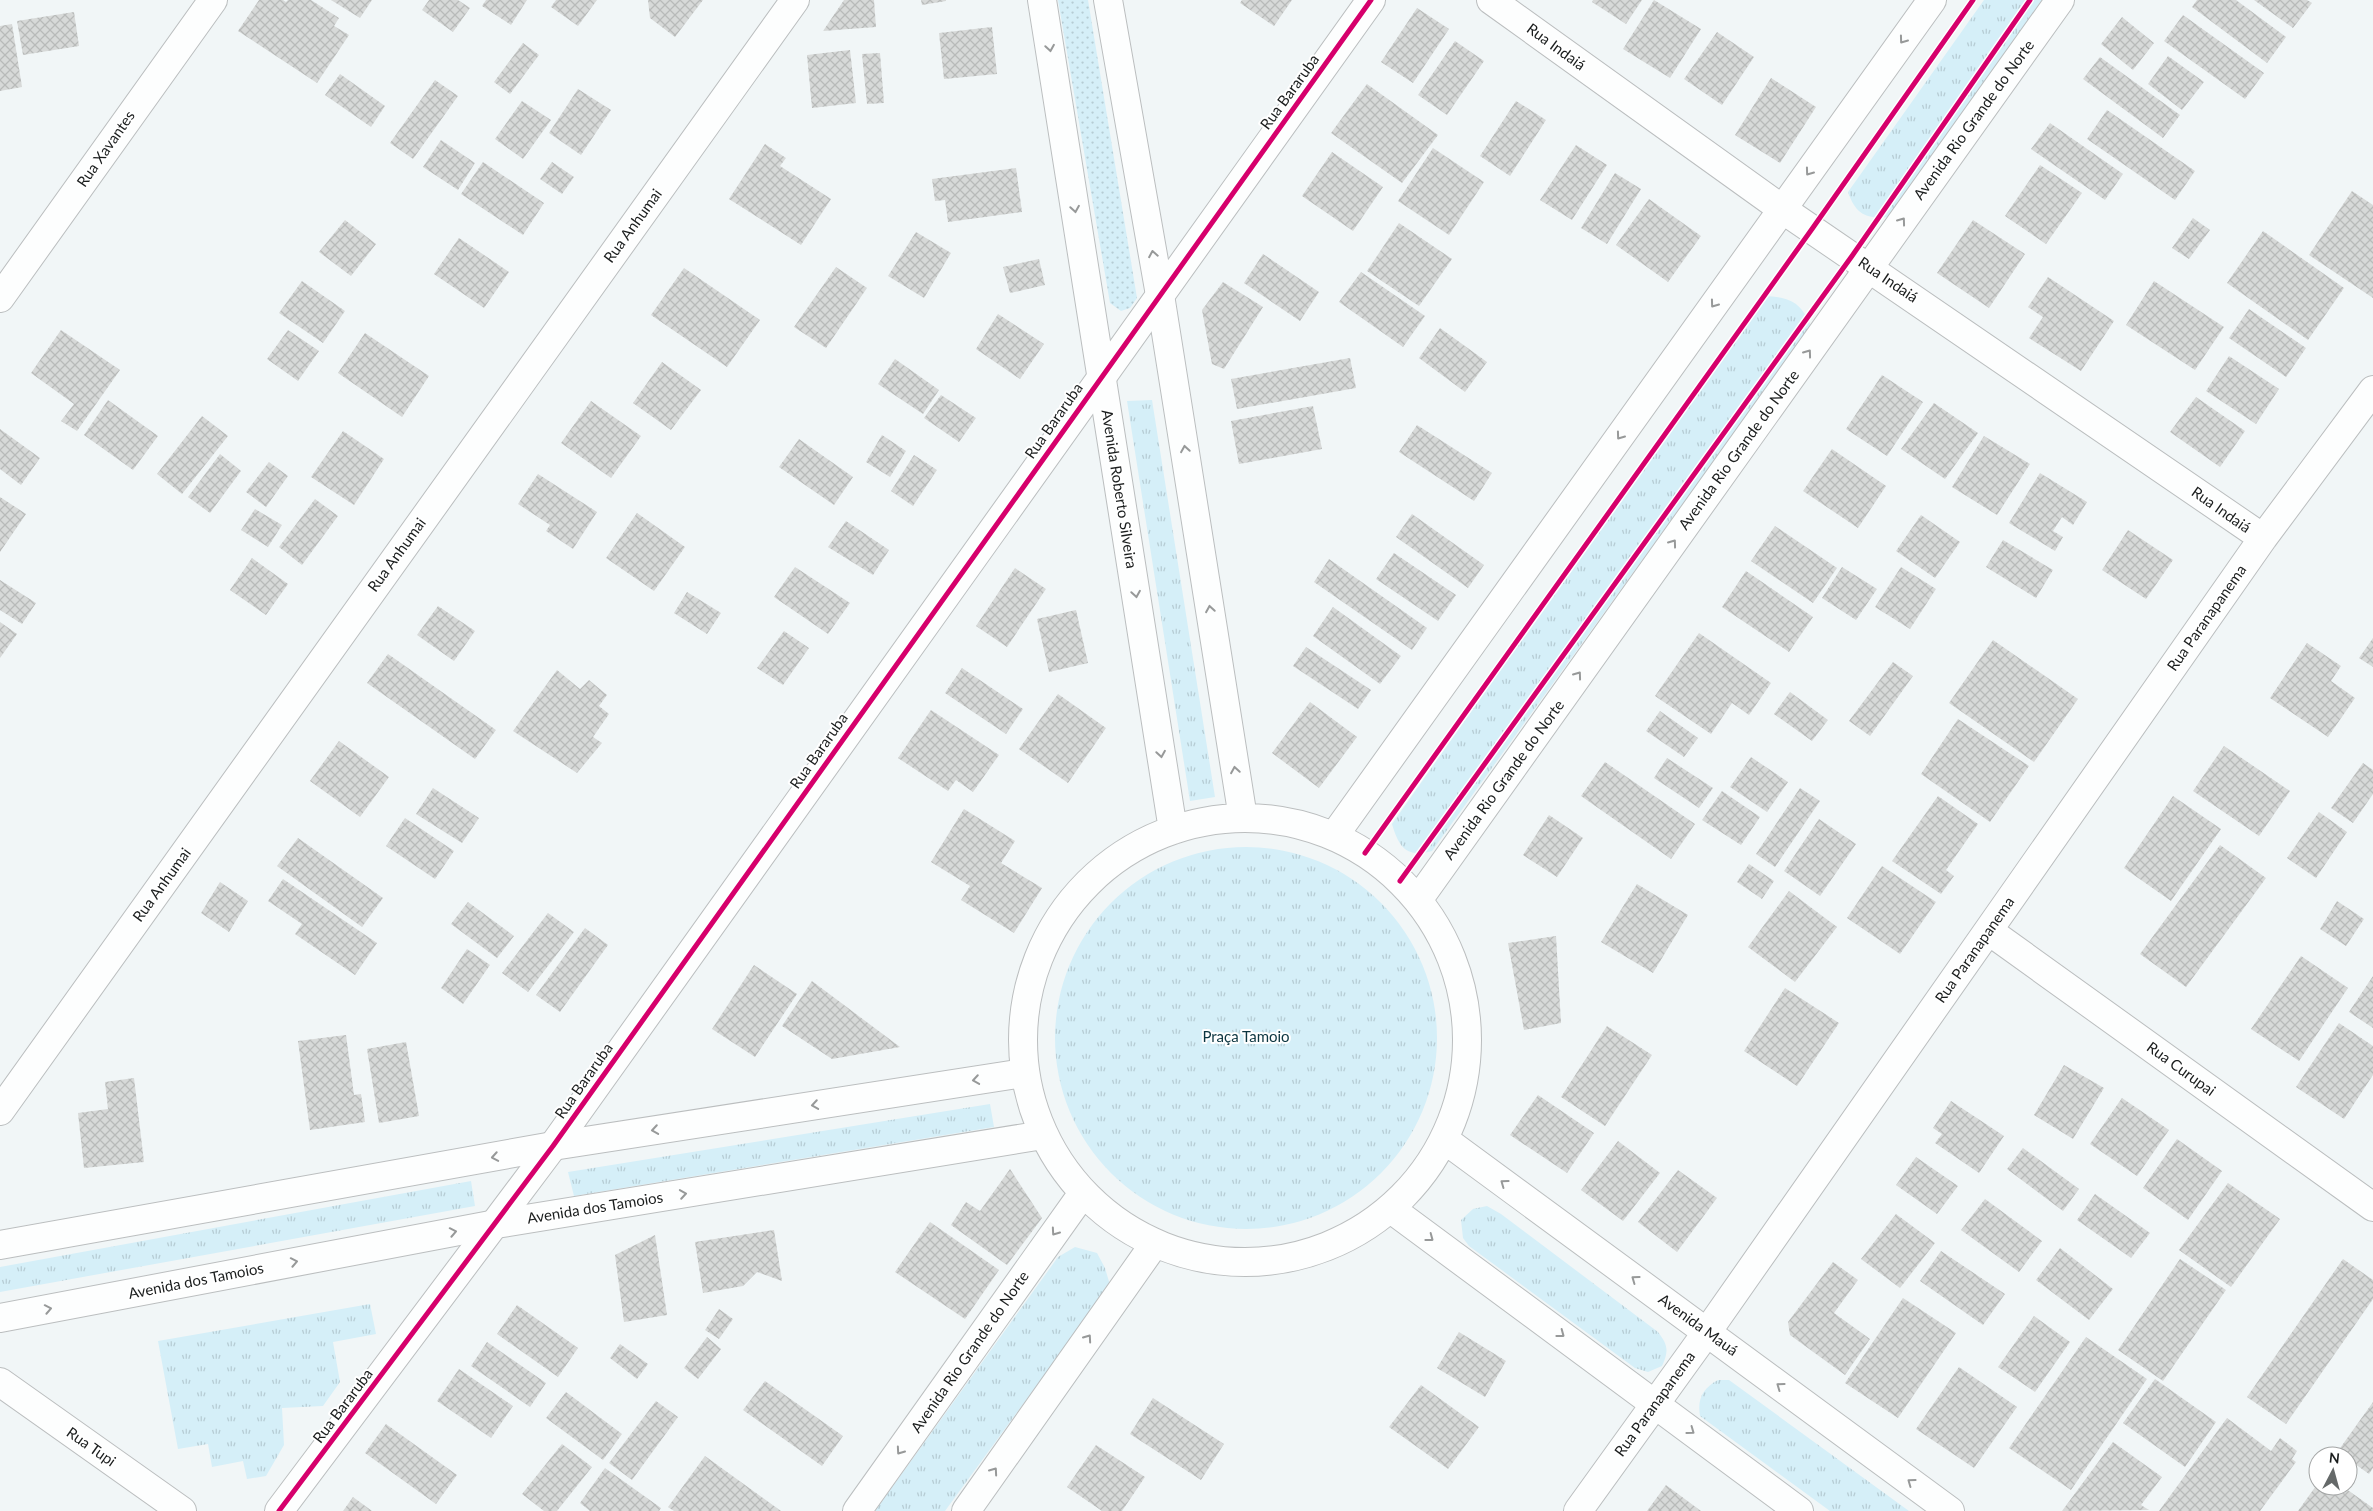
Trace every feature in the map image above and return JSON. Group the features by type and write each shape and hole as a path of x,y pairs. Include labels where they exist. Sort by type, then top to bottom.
{"street":[{"name":"Rua Xavantes","path":"0,298 213,0"},
{"name":"Rua Anhumai","path":"0,1111 795,0"},
{"name":"Avenida Roberto Silveira","path":"1042,0 1173,830"},
{"path":"1108,0 1160,294 1243,818"},
{"name":"Rua Bararuba","path":"279,1511 553,1146 1371,0"},
{"name":"Rua Indaiá","path":"1491,0 1782,209 1870,267 2263,538"},
{"path":"1334,836 1932,0"},
{"name":"Avenida Rio Grande do Norte","path":"1418,900 2060,0"},
{"name":"Rua Paranapanema","path":"1578,1511 1707,1332 2263,538 2373,390"},
{"path":"1243,818 1281,822 1334,836 1365,853 1394,874 1418,900 1446,942 1463,990 1469,1042 1462,1092 1445,1140 1421,1177 1391,1209 1366,1227 1338,1242 1309,1253 1278,1260 1247,1262 1216,1260 1184,1254 1155,1243 1112,1218 1083,1193 1061,1165 1044,1135 1032,1104 1024,1072 1023,1021 1033,970 1054,924 1086,884 1127,852 1173,830 1207,821 1243,818"},
{"name":"Rua Curupai","path":"1989,931 2373,1206"},
{"path":"0,1245 553,1146 1024,1072"},
{"name":"Avenida dos Tamoios","path":"0,1318 496,1224 1044,1135"},
{"name":"Avenida Mauá","path":"1445,1140 1950,1511"},
{"name":"Avenida Rio Grande do Norte","path":"857,1511 1083,1193"},
{"path":"1391,1209 1799,1511"},
{"path":"966,1511 1155,1243"},
{"name":"Rua Tupi","path":"0,1382 182,1511"}],"green space":[{"path":"1058,0 1088,0 1137,298 1130,308 1121,311 1110,303"},
{"path":"1984,0 2043,0 1890,217 1874,217 1863,214 1858,211 1848,192"},
{"path":"1764,296 1793,302 1803,311 1811,326 1432,851 1416,853 1405,849 1401,845 1392,824"},
{"path":"1152,400 1215,797 1190,801 1127,401"},
{"name":"Praça Tamoio","path":"1246,847 1283,851 1319,862 1352,879 1381,903 1405,932 1422,965 1433,1001 1437,1038 1433,1075 1422,1111 1405,1144 1381,1173 1352,1197 1319,1214 1283,1225 1246,1229 1209,1225 1173,1214 1140,1197 1111,1173 1087,1144 1070,1111 1059,1075 1055,1038 1059,1001 1070,965 1087,932 1111,903 1140,879 1173,862 1209,851"},
{"path":"990,1104 994,1127 574,1196 568,1172"},
{"path":"471,1181 475,1206 0,1292 0,1267"},
{"path":"1487,1206 1501,1214 1658,1332 1666,1348 1666,1356 1662,1366 1648,1372 1635,1368 1469,1246 1463,1238 1461,1220 1473,1209"},
{"path":"1075,1247 1097,1253 1105,1268 1110,1285 945,1511 875,1511 1058,1257"},
{"path":"370,1304 376,1334 333,1342 340,1382 323,1406 282,1408 284,1445 266,1476 247,1479 243,1461 212,1467 208,1444 178,1449 158,1341"},
{"path":"1718,1380 1729,1380 1909,1511 1830,1511 1700,1416 1699,1404 1702,1395 1708,1387"}],"building":[{"path":"259,0 283,0 286,2 288,0 311,0 339,18 334,26 349,35 317,83 238,31"},
{"path":"331,0 372,0 360,18"},
{"path":"429,0 458,0 470,8 453,32 422,10"},
{"path":"486,0 527,0 511,25 482,6"},
{"path":"556,0 597,0 578,26 551,7"},
{"path":"648,0 703,0 675,37 650,18"},
{"path":"844,0 874,0 876,27 823,31"},
{"path":"921,0 946,0 946,1 922,5"},
{"path":"1242,0 1292,0 1274,26 1240,3"},
{"path":"1593,0 1642,0 1626,24 1592,2"},
{"path":"1654,0 1701,29 1670,78 1623,49"},
{"path":"2197,0 2236,0 2286,37 2267,63 2192,7"},
{"path":"2254,0 2307,0 2312,3 2293,28"},
{"path":"1417,8 1449,29 1413,83 1381,62"},
{"path":"74,12 79,46 23,55 17,21"},
{"path":"2183,15 2264,73 2245,99 2164,41"},
{"path":"2122,17 2154,43 2133,70 2101,44"},
{"path":"12,24 22,87 0,91 0,26"},
{"path":"992,27 997,74 944,79 939,33"},
{"path":"1717,32 1754,57 1722,105 1684,79"},
{"path":"1455,41 1484,61 1447,115 1418,95"},
{"path":"523,43 539,55 510,94 494,82"},
{"path":"850,50 856,103 812,108 807,55"},
{"path":"880,53 884,103 867,104 862,54"},
{"path":"2168,56 2204,82 2182,110 2148,84"},
{"path":"2100,57 2180,115 2163,138 2083,79"},
{"path":"340,74 385,106 371,127 325,95"},
{"path":"1771,78 1816,107 1780,163 1735,135"},
{"path":"435,80 458,96 413,159 390,143"},
{"path":"1367,84 1438,135 1402,183 1331,133"},
{"path":"578,89 611,110 581,155 549,133"},
{"path":"522,101 551,120 523,159 495,139"},
{"path":"1516,101 1546,120 1510,176 1480,156"},
{"path":"2107,110 2195,171 2175,200 2087,139"},
{"path":"2050,123 2123,174 2105,200 2031,149"},
{"path":"441,140 475,163 458,190 423,167"},
{"path":"765,144 786,158 780,166 831,199 801,245 729,199"},
{"path":"1576,145 1607,165 1572,220 1540,200"},
{"path":"1433,148 1484,182 1449,235 1398,201"},
{"path":"1332,152 1383,187 1353,231 1302,196"},
{"path":"483,162 544,203 523,235 461,194"},
{"path":"552,162 574,177 562,194 540,179"},
{"path":"2040,165 2082,193 2046,244 2005,216"},
{"path":"1016,168 1022,212 948,222 945,200 935,201 932,179"},
{"path":"1615,173 1641,189 1607,244 1581,228"},
{"path":"2352,191 2373,205 2373,298 2309,255"},
{"path":"1649,199 1701,236 1668,282 1616,245"},
{"path":"2193,218 2210,230 2189,259 2172,248"},
{"path":"345,220 376,244 351,276 319,252"},
{"path":"1973,220 2025,254 1989,308 1937,273"},
{"path":"1399,223 1452,259 1419,306 1367,271"},
{"path":"2263,231 2344,288 2308,340 2227,283"},
{"path":"916,232 951,253 924,298 888,276"},
{"path":"459,238 509,272 484,308 434,274"},
{"path":"1263,254 1319,292 1300,321 1244,283"},
{"path":"1039,259 1045,285 1010,293 1003,267"},
{"path":"836,267 867,288 826,348 794,327"},
{"path":"684,268 760,320 727,367 651,315"},
{"path":"1361,272 1425,316 1403,347 1339,302"},
{"path":"2048,277 2114,321 2081,371 2029,338 2043,317 2028,307"},
{"path":"302,281 345,311 323,343 279,313"},
{"path":"2154,281 2224,327 2195,370 2126,325"},
{"path":"1223,282 1263,307 1224,369 1212,364 1202,310"},
{"path":"2249,309 2306,348 2286,377 2229,338"},
{"path":"998,314 1044,344 1020,379 976,349"},
{"path":"1440,328 1487,362 1465,392 1419,358"},
{"path":"61,330 120,370 77,431 61,421 74,404 31,373"},
{"path":"288,330 319,351 298,381 267,359"},
{"path":"365,333 429,376 402,417 338,373"},
{"path":"2229,356 2279,389 2256,424 2206,391"},
{"path":"1350,358 1356,388 1237,409 1231,379"},
{"path":"895,359 939,390 923,414 878,384"},
{"path":"662,362 701,390 671,430 633,403"},
{"path":"1882,375 1923,402 1887,456 1846,429"},
{"path":"941,395 976,418 959,442 924,418"},
{"path":"2196,397 2245,431 2220,467 2170,432"},
{"path":"108,400 158,436 133,470 84,435"},
{"path":"591,401 641,436 611,478 561,443"},
{"path":"1934,403 1978,433 1945,479 1901,449"},
{"path":"1313,406 1322,449 1239,464 1231,421"},
{"path":"202,416 228,436 182,494 157,474"},
{"path":"1417,425 1492,473 1474,501 1399,452"},
{"path":"0,429 40,458 21,485 0,469"},
{"path":"343,431 384,459 354,505 311,477"},
{"path":"882,435 906,451 890,477 866,462"},
{"path":"1984,436 2030,464 1997,515 1952,487"},
{"path":"799,439 853,477 834,505 779,467"},
{"path":"1832,449 1886,486 1858,528 1803,491"},
{"path":"220,454 241,471 210,513 188,497"},
{"path":"914,455 937,470 913,506 891,491"},
{"path":"269,462 288,476 266,507 246,492"},
{"path":"2040,473 2087,502 2073,525 2062,517 2053,531 2063,537 2055,551 2009,523"},
{"path":"538,474 597,512 573,549 546,531 550,525 518,504"},
{"path":"0,497 26,514 0,552"},
{"path":"315,499 338,516 302,565 279,547"},
{"path":"255,509 282,525 268,547 241,530"},
{"path":"637,513 685,547 654,591 606,558"},
{"path":"1412,514 1484,565 1468,588 1396,537"},
{"path":"1921,515 1960,542 1935,578 1896,551"},
{"path":"846,521 889,550 873,575 828,547"},
{"path":"1775,526 1837,568 1813,603 1751,561"},
{"path":"2128,530 2173,560 2146,599 2102,570"},
{"path":"2003,540 2053,570 2036,598 1986,567"},
{"path":"1394,553 1456,595 1438,621 1376,579"},
{"path":"252,558 288,584 266,615 230,590"},
{"path":"1329,559 1427,628 1412,650 1314,582"},
{"path":"795,567 850,603 828,634 774,597"},
{"path":"1842,567 1877,589 1856,620 1822,598"},
{"path":"1901,567 1936,589 1910,629 1875,607"},
{"path":"1015,568 1046,589 1007,647 976,626"},
{"path":"1746,571 1813,617 1789,652 1722,607"},
{"path":"0,580 36,603 22,624 0,610"},
{"path":"687,592 721,613 707,634 674,613"},
{"path":"438,606 475,631 454,661 417,635"},
{"path":"1333,607 1401,656 1380,684 1313,636"},
{"path":"1076,610 1088,663 1049,672 1037,619"},
{"path":"0,622 17,634 0,658"},
{"path":"784,631 809,648 783,685 757,668"},
{"path":"1699,633 1771,683 1749,715 1732,703 1711,734 1655,696"},
{"path":"2373,638 2373,667 2359,658"},
{"path":"1993,640 2078,699 2034,762 1949,703"},
{"path":"2307,643 2341,666 2331,681 2355,698 2328,737 2270,698"},
{"path":"1306,647 1371,690 1358,709 1293,666"},
{"path":"388,654 496,730 475,759 367,683"},
{"path":"1893,662 1913,676 1870,736 1849,721"},
{"path":"962,668 1023,709 1006,734 945,693"},
{"path":"557,670 580,689 589,680 607,695 599,706 609,714 593,737 602,743 577,773 513,731"},
{"path":"1790,692 1828,720 1812,741 1774,714"},
{"path":"1058,694 1106,728 1068,783 1019,749"},
{"path":"1310,702 1357,737 1319,788 1272,753"},
{"path":"931,710 999,755 973,792 956,780 948,791 898,758"},
{"path":"1660,711 1698,738 1684,757 1646,731"},
{"path":"1958,719 2029,766 1990,822 1921,774"},
{"path":"339,741 389,777 360,817 310,781"},
{"path":"2224,746 2290,791 2259,836 2193,791"},
{"path":"1751,757 1788,782 1767,812 1730,787"},
{"path":"1667,758 1713,788 1699,808 1654,778"},
{"path":"1605,762 1695,824 1671,859 1581,796"},
{"path":"2363,763 2373,770 2373,794 2353,823 2331,808"},
{"path":"433,788 479,818 462,843 416,814"},
{"path":"1800,788 1820,801 1775,867 1756,854"},
{"path":"1722,791 1760,817 1741,845 1702,820"},
{"path":"1938,796 1978,824 1946,870 1954,876 1941,894 1892,861"},
{"path":"2173,796 2221,829 2171,901 2124,868"},
{"path":"964,809 1015,841 1001,863 1042,888 1014,933 961,900 970,886 931,862"},
{"path":"2319,812 2347,832 2316,878 2287,858"},
{"path":"1549,815 1583,838 1557,877 1523,855"},
{"path":"405,818 454,851 435,879 386,846"},
{"path":"1819,819 1856,844 1820,896 1784,871"},
{"path":"298,838 383,898 362,927 277,866"},
{"path":"2220,845 2266,878 2186,987 2140,954"},
{"path":"1749,864 1774,881 1762,899 1737,882"},
{"path":"1882,866 1936,902 1900,954 1847,918"},
{"path":"283,879 377,943 355,975 295,934 302,924 268,901"},
{"path":"220,882 248,901 229,932 201,913"},
{"path":"1637,884 1688,915 1653,973 1601,942"},
{"path":"1789,891 1837,927 1795,982 1748,947"},
{"path":"2337,901 2364,919 2346,946 2320,929"},
{"path":"468,902 514,936 497,958 451,924"},
{"path":"548,913 574,932 528,992 502,973"},
{"path":"585,928 608,945 560,1012 536,995"},
{"path":"1556,936 1561,1023 1524,1030 1508,943"},
{"path":"467,949 490,965 463,1004 441,988"},
{"path":"2301,956 2348,988 2299,1061 2251,1029"},
{"path":"754,965 797,994 755,1057 712,1029"},
{"path":"2373,976 2373,1028 2349,1012"},
{"path":"812,981 900,1047 832,1059 782,1026"},
{"path":"1785,988 1839,1023 1797,1086 1744,1051"},
{"path":"2339,1023 2373,1046 2373,1075 2344,1119 2296,1087"},
{"path":"1607,1026 1652,1055 1605,1126 1561,1097"},
{"path":"346,1035 354,1095 361,1094 365,1122 310,1130 298,1041"},
{"path":"406,1042 419,1116 379,1123 367,1049"},
{"path":"2064,1065 2104,1088 2073,1139 2034,1115"},
{"path":"134,1078 144,1162 84,1168 78,1113 108,1109 105,1082"},
{"path":"1538,1095 1594,1133 1567,1173 1510,1135"},
{"path":"2122,1098 2169,1130 2137,1176 2090,1144"},
{"path":"1951,1101 2004,1136 1979,1173 1935,1143 1942,1134 1933,1128"},
{"path":"2177,1139 2222,1171 2188,1220 2143,1188"},
{"path":"1618,1141 1660,1173 1623,1221 1581,1190"},
{"path":"2023,1148 2079,1189 2063,1211 2007,1169"},
{"path":"1916,1157 1958,1186 1937,1214 1896,1185"},
{"path":"1010,1169 1042,1218 1007,1265 951,1225 966,1202 980,1211"},
{"path":"1678,1170 1717,1198 1677,1252 1638,1222"},
{"path":"2228,1183 2280,1219 2231,1287 2179,1250"},
{"path":"2095,1194 2150,1233 2131,1258 2077,1220"},
{"path":"1985,1199 2042,1241 2019,1272 1961,1230"},
{"path":"1896,1214 1935,1243 1900,1288 1861,1259"},
{"path":"930,1222 999,1270 965,1319 895,1272"},
{"path":"774,1230 782,1281 757,1272 743,1286 703,1293 695,1242"},
{"path":"655,1235 667,1315 624,1322 615,1255"},
{"path":"2060,1248 2113,1289 2089,1320 2036,1280"},
{"path":"1941,1251 2005,1294 1983,1325 1920,1281"},
{"path":"2180,1259 2226,1290 2163,1381 2118,1350"},
{"path":"2343,1259 2373,1280 2373,1299 2286,1424 2247,1397"},
{"path":"1833,1262 1858,1280 1834,1313 1870,1339 1845,1375 1790,1335 1788,1322"},
{"path":"1903,1298 1956,1333 1898,1418 1845,1383"},
{"path":"517,1305 578,1348 558,1377 497,1334"},
{"path":"719,1309 733,1319 719,1339 705,1330"},
{"path":"2034,1316 2070,1342 2035,1392 1998,1367"},
{"path":"1459,1332 1506,1361 1485,1397 1437,1368"},
{"path":"707,1337 721,1349 698,1379 684,1368"},
{"path":"2086,1337 2147,1379 2071,1490 2009,1448"},
{"path":"487,1342 546,1383 530,1407 471,1366"},
{"path":"620,1344 648,1364 637,1379 610,1358"},
{"path":"1959,1367 2017,1407 1974,1468 1916,1429"},
{"path":"459,1369 513,1406 491,1438 437,1401"},
{"path":"2155,1379 2216,1422 2185,1467 2123,1423"},
{"path":"765,1381 843,1436 822,1466 743,1410"},
{"path":"1421,1385 1479,1427 1448,1469 1389,1427"},
{"path":"566,1392 622,1434 603,1460 546,1418"},
{"path":"1153,1398 1224,1444 1201,1480 1130,1434"},
{"path":"656,1401 678,1417 632,1480 609,1463"},
{"path":"2373,1402 2373,1468 2369,1474 2358,1466 2358,1446 2342,1446"},
{"path":"2227,1418 2271,1451 2280,1438 2297,1451 2292,1459 2296,1462 2260,1511 2159,1511"},
{"path":"386,1424 457,1475 436,1504 365,1453"},
{"path":"2113,1442 2162,1477 2141,1505 2149,1510 2062,1511"},
{"path":"562,1444 592,1467 557,1511 544,1511 522,1494"},
{"path":"1096,1445 1145,1477 1122,1511 1102,1511 1067,1487"},
{"path":"705,1456 781,1511 674,1511 668,1507"},
{"path":"605,1468 661,1508 659,1511 590,1511 580,1503"},
{"path":"1666,1485 1701,1511 1647,1511"},
{"path":"2309,1496 2356,1496 2373,1508 2373,1511 2298,1511"},
{"path":"353,1497 372,1511 343,1511"}],"cycle path":[{"path":"279,1511 553,1146 1371,0"},
{"path":"1365,853 1812,229 1973,0"},
{"path":"1400,881 1852,256 2030,0"}]}
